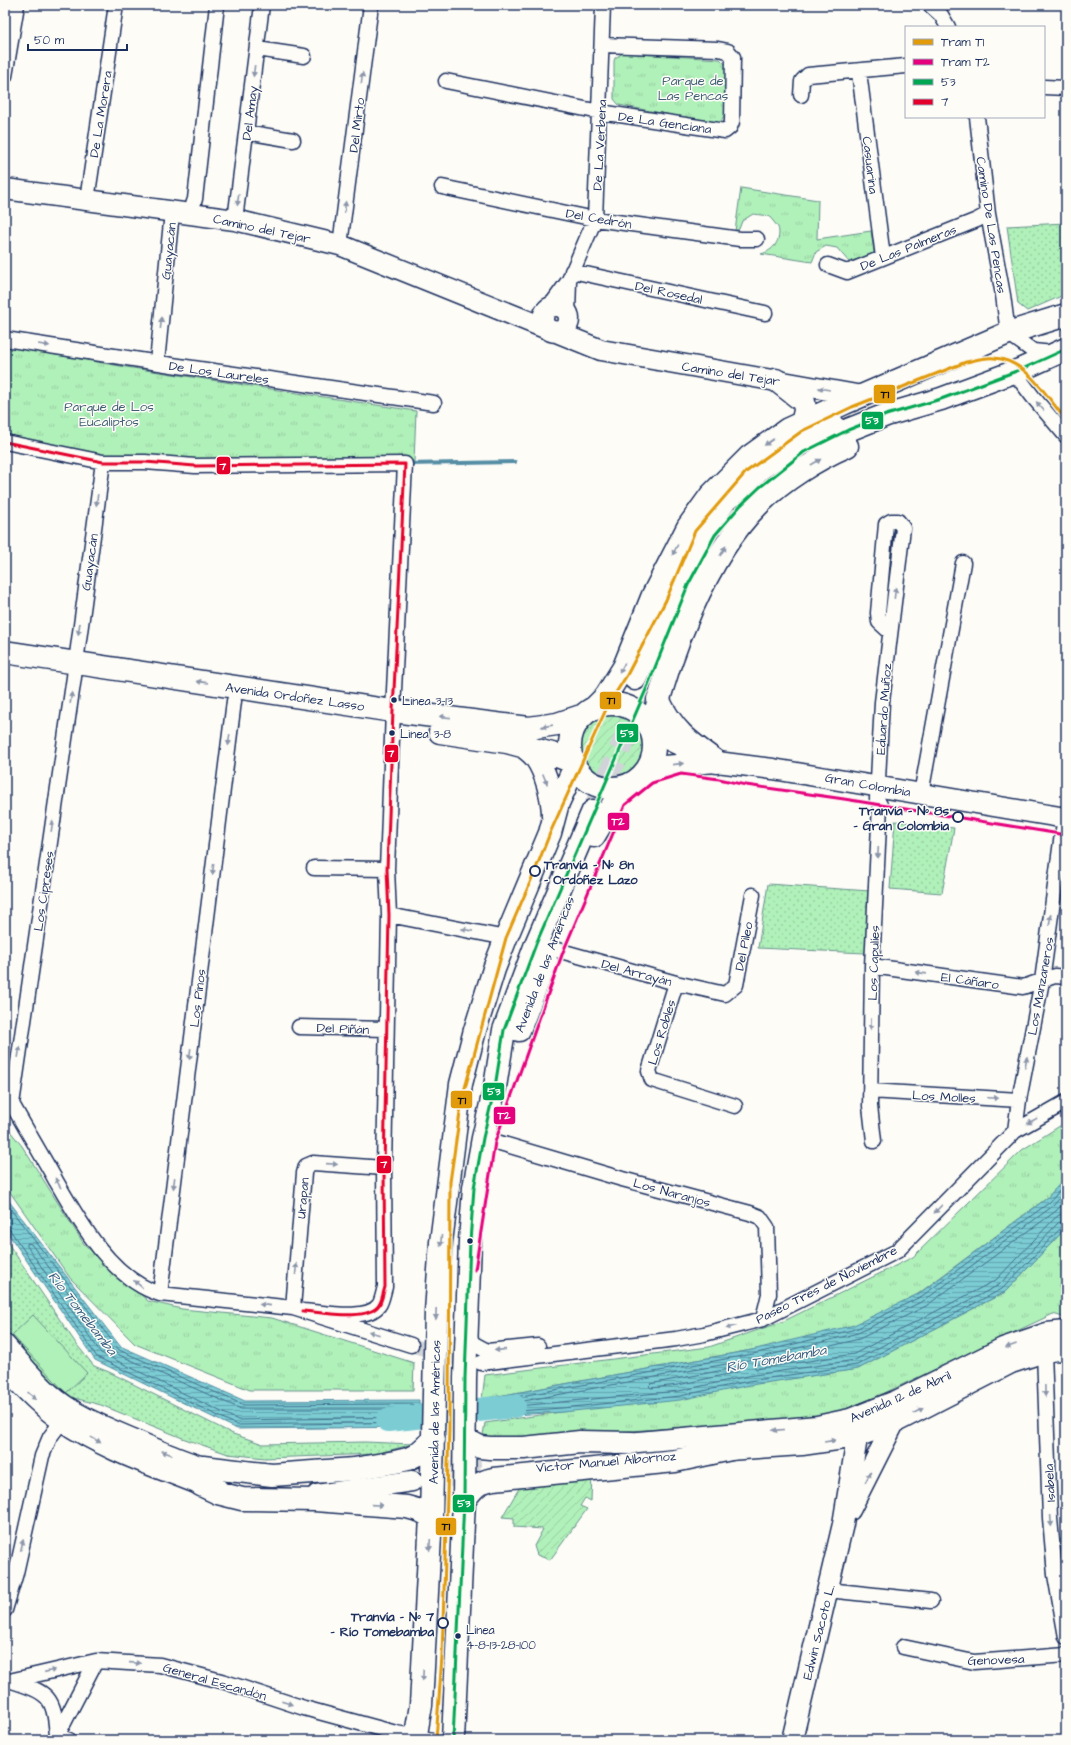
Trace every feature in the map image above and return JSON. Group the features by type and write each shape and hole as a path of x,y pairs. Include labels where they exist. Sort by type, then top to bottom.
{"main road":[{"name":"Camino del Tejar","path":"5,189 236,220 340,245 507,313 549,320 600,350 676,365 776,380 862,396"},
{"path":"549,320 555,306 559,306 600,350"},
{"path":"1014,337 1007,338 999,347 983,358 853,412 793,445 751,477 726,500 703,531 647,688 655,744 654,756 649,767 637,780 617,788 601,787 594,784 579,772 574,764 570,750 571,737 578,721 606,696 624,667 653,595 673,554 702,505 749,457 788,429 862,396 1014,337 1058,318"},
{"path":"647,688 688,585 715,535 740,506 760,487 804,452 848,430 886,415 941,399 1014,372 1062,351"},
{"path":"776,380 804,402 805,411 802,423"},
{"name":"Avenida Ordoñez Lasso","path":"5,652 74,670 234,701 392,718"},
{"name":"Avenida Ordoñez Lasso","path":"5,665 74,670 392,718 483,730 529,728 557,724 588,712"},
{"path":"647,688 678,732 717,762"},
{"path":"588,712 612,704 630,708 642,717 652,731"},
{"name":"Avenida Ordoñez Lasso","path":"483,730 507,742 552,754 574,764"},
{"name":"Gran Colombia","path":"652,731 717,762"},
{"path":"524,747 536,758 547,782 553,807 550,832"},
{"name":"Gran Colombia","path":"637,780 663,766 717,762 773,768 1066,818"},
{"name":"Avenida de las Américas","path":"422,1739 421,1705 431,1517 436,1312 441,1242 461,1084 475,1030 506,938 550,832 558,802 574,764"},
{"name":"Avenida de las Américas","path":"495,1087 512,1050 584,858 595,834 616,799 637,780"},
{"name":"Avenida de las Américas","path":"453,1740 464,1501 465,1381 470,1241 474,1188 483,1138 495,1087 504,1030 517,991 588,807 521,940 489,1035 461,1084"},
{"name":"Avenida 12 de Abril","path":"631,1443 816,1426 861,1416 898,1400 1004,1348 1047,1333 1066,1331"},
{"path":"5,1345 49,1393 73,1411 144,1444 202,1476 218,1493 242,1499 316,1500 407,1507 421,1511 431,1517"},
{"name":"Avenida 12 de Abril","path":"731,1449 802,1445 857,1437 894,1423 1011,1363 1044,1352 1058,1350 1066,1351"},
{"path":"5,1369 32,1397 62,1421 107,1446 202,1476 250,1494 321,1494 411,1473"},
{"name":"Edwin Sacoto L.","path":"792,1740 843,1524 861,1416"},
{"name":"Edwin Sacoto L.","path":"843,1524 894,1423"},
{"path":"202,1476 272,1475 354,1469 408,1459 416,1455 434,1437"},
{"path":"465,1438 480,1447 490,1448 524,1448 580,1442 631,1443"},
{"name":"Victor Manuel Albornoz","path":"631,1443 480,1465 731,1449"},
{"path":"464,1501 472,1489 482,1481 675,1461 731,1449"}],"street":[{"path":"5,76 17,5"},
{"name":"De La Morera","path":"87,200 116,5"},
{"name":"Guayacán","path":"157,362 181,213 195,199 217,5"},
{"name":"Del Amay","path":"236,220 262,5"},
{"name":"Del Mirto","path":"340,245 371,5"},
{"name":"De La Verbena","path":"549,320 595,219 603,5"},
{"path":"930,5 941,10 948,26"},
{"name":"De La Genciana","path":"446,81 600,112 725,131 730,128 732,122 733,57 728,51 718,49 602,46"},
{"path":"257,49 304,56"},
{"path":"801,95 802,81 808,76 905,66"},
{"name":"Casuarina","path":"859,72 883,258"},
{"path":"1045,87 1066,88"},
{"name":"Camino De Las Pencas","path":"977,118 988,214 1003,295 1014,337"},
{"path":"246,132 293,140"},
{"name":"Del Cedrón","path":"442,187 595,219 740,239 758,239"},
{"name":"De Las Palmeras","path":"828,265 846,272 977,220 988,214"},
{"name":"De La Verbena","path":"568,315 570,276"},
{"name":"Del Rosedal","path":"570,276 765,313"},
{"path":"1014,337 1033,351 1062,351"},
{"name":"De Los Laureles","path":"5,339 434,403"},
{"path":"1014,372 1066,436"},
{"path":"5,442 103,462 145,462 195,466 405,464 392,718 387,869 389,915 384,1168 385,1288 380,1305 371,1313 353,1315 160,1294 146,1290 121,1270 100,1250 81,1224 8,1102"},
{"name":"Guayacán","path":"74,670 103,462"},
{"name":"Eduardo Muñoz","path":"878,786 882,702 903,528 898,521 892,521 886,524 878,613 879,622 890,632"},
{"path":"922,794 963,563"},
{"name":"Los Cipreses","path":"8,1102 74,670"},
{"name":"Los Pinos","path":"160,1294 234,701"},
{"name":"Los Capulíes","path":"874,1141 870,1091 872,966 880,805 877,799 878,786"},
{"name":"Los Manzaneros","path":"1014,1130 1042,981 1062,834 1066,818"},
{"path":"314,868 387,869"},
{"name":"Del Pileo","path":"725,994 736,985 753,895"},
{"path":"389,915 506,938"},
{"name":"Del Arrayán","path":"550,948 676,983 725,994"},
{"name":"El Cáñaro","path":"872,966 1023,987 1055,976 1066,977"},
{"name":"Los Robles","path":"676,983 649,1071 652,1080 735,1106"},
{"name":"Del Piñán","path":"299,1027 386,1029"},
{"name":"Los Molles","path":"870,1091 1019,1100"},
{"name":"Paseo Tres de Noviembre","path":"481,1363 676,1339 704,1334 763,1319 897,1251 1014,1130 1066,1102"},
{"name":"Los Naranjos","path":"483,1138 622,1179 750,1212 760,1217 767,1226 769,1294 763,1319"},
{"name":"Urapan","path":"298,1310 304,1173 306,1166 313,1163 384,1168"},
{"path":"298,1310 411,1345"},
{"path":"467,1335 474,1344 487,1351 665,1331 676,1339"},
{"name":"Isabela","path":"1044,1352 1050,1518 1055,1575 1066,1627"},
{"path":"5,1610 10,1570 42,1456 50,1437 62,1421"},
{"path":"828,1590 930,1601"},
{"name":"Genovesa","path":"902,1647 974,1662 1066,1655"},
{"path":"60,1739 96,1661"},
{"name":"General Escandón","path":"8,1681 96,1661 160,1665 225,1682 304,1708 422,1739"},
{"path":"8,1681 40,1690 52,1703 60,1739"}],"green space":[{"name":"Parque de Las Pencas","path":"623,53 720,59 726,65 725,113 721,122 713,123 619,105 614,99 614,61 615,58"},
{"path":"741,188 818,200 817,239 871,231 874,252 871,255 849,262 837,248 826,246 816,252 812,262 761,254 773,248 776,244 779,236 778,227 769,216 753,214 742,221 739,229 735,231"},
{"path":"1066,223 1066,294 1027,311 1018,304 1007,226"},
{"name":"Parque de Los Eucaliptos","path":"5,346 126,367 416,411 414,462 399,460 103,463 5,443"},
{"path":"606,710 620,710 633,716 642,725 648,738 646,758 638,770 620,780 606,780 593,774 584,765 578,752 578,738 584,725 593,716"},
{"path":"895,821 954,828 942,893 890,889"},
{"path":"768,884 870,891 865,953 758,948"},
{"path":"1066,1122 1066,1177 1047,1198 899,1308 823,1337 482,1399 485,1375 709,1347 784,1321 913,1257 1022,1150"},
{"path":"5,1125 22,1146 84,1244 148,1301 182,1309 272,1318 414,1363 413,1390 250,1390 135,1344 70,1278 5,1185"},
{"path":"1066,1228 1066,1318 1053,1314 876,1397 818,1420 747,1423 482,1441 485,1423 858,1369 1005,1292"},
{"path":"5,1239 77,1345 94,1366 109,1372 233,1434 263,1444 365,1442 413,1444 376,1454 265,1458 228,1454 185,1439 101,1405 62,1395 5,1329"},
{"path":"33,1315 87,1373 66,1393 12,1335"},
{"path":"592,1473 591,1501 585,1498 580,1506 587,1509 550,1560 537,1555 534,1546 543,1529 514,1527 514,1518 502,1517 521,1485"},
{"path":"1056,1538 1066,1541 1066,1553 1057,1549"},
{"path":"1058,1555 1066,1558 1066,1573 1061,1576"}],"water":[{"path":"1066,1177 1066,1228 1005,1292 858,1369 750,1385 680,1400 563,1412 481,1417 482,1399 752,1350 854,1325 920,1293 1047,1198"},
{"path":"5,1196 120,1346 245,1401 419,1400 420,1427 237,1429 95,1360 5,1229"}],"waterway":[{"path":"407,464 515,462"},
{"name":"Río Tomebamba","path":"388,1420 514,1406"}],"tunnel":[{"path":"593,811 648,685"},
{"path":"411,1345 472,1362"},
{"path":"417,1465 480,1457"},
{"path":"416,1481 481,1473"}],"tram line":[{"name":"T1","path":"436,1740 442,1656 449,1430 450,1182 462,1099 506,938 550,833 608,705 627,675 666,600 695,531 746,472 802,431 852,407 966,362 987,358 1006,360 1026,372 1044,391 1066,420"},
{"name":"T2","path":"475,1270 495,1142 563,952 625,805 652,783 681,774 1066,835"}],"transit line":[{"name":"53","path":"453,1740 464,1501 465,1378 470,1241 474,1188 483,1138 495,1087 504,1030 536,944 648,685 688,585 715,535 740,506 760,487 804,452 848,430 886,415 941,399 1022,369 1066,349"},
{"name":"7","path":"5,442 103,462 145,462 195,466 405,464 387,869 389,915 384,1168 385,1287 379,1305 373,1310 365,1313 344,1315 303,1311"}],"place":[{"name":"Linea 3-13","path":"394,700"},
{"name":"Linea 3-8","path":"392,733"},
{"name":"Tranvía - Nº 8s - Gran Colombia","path":"958,817"},
{"name":"Tranvía - Nº 8n - Ordoñez Lazo","path":"535,871"},
{"name":"Tranvía - Nº 7 - Río Tomebamba","path":"443,1623"},
{"name":"Línea 4-8-13-28-100","path":"458,1636"}]}
